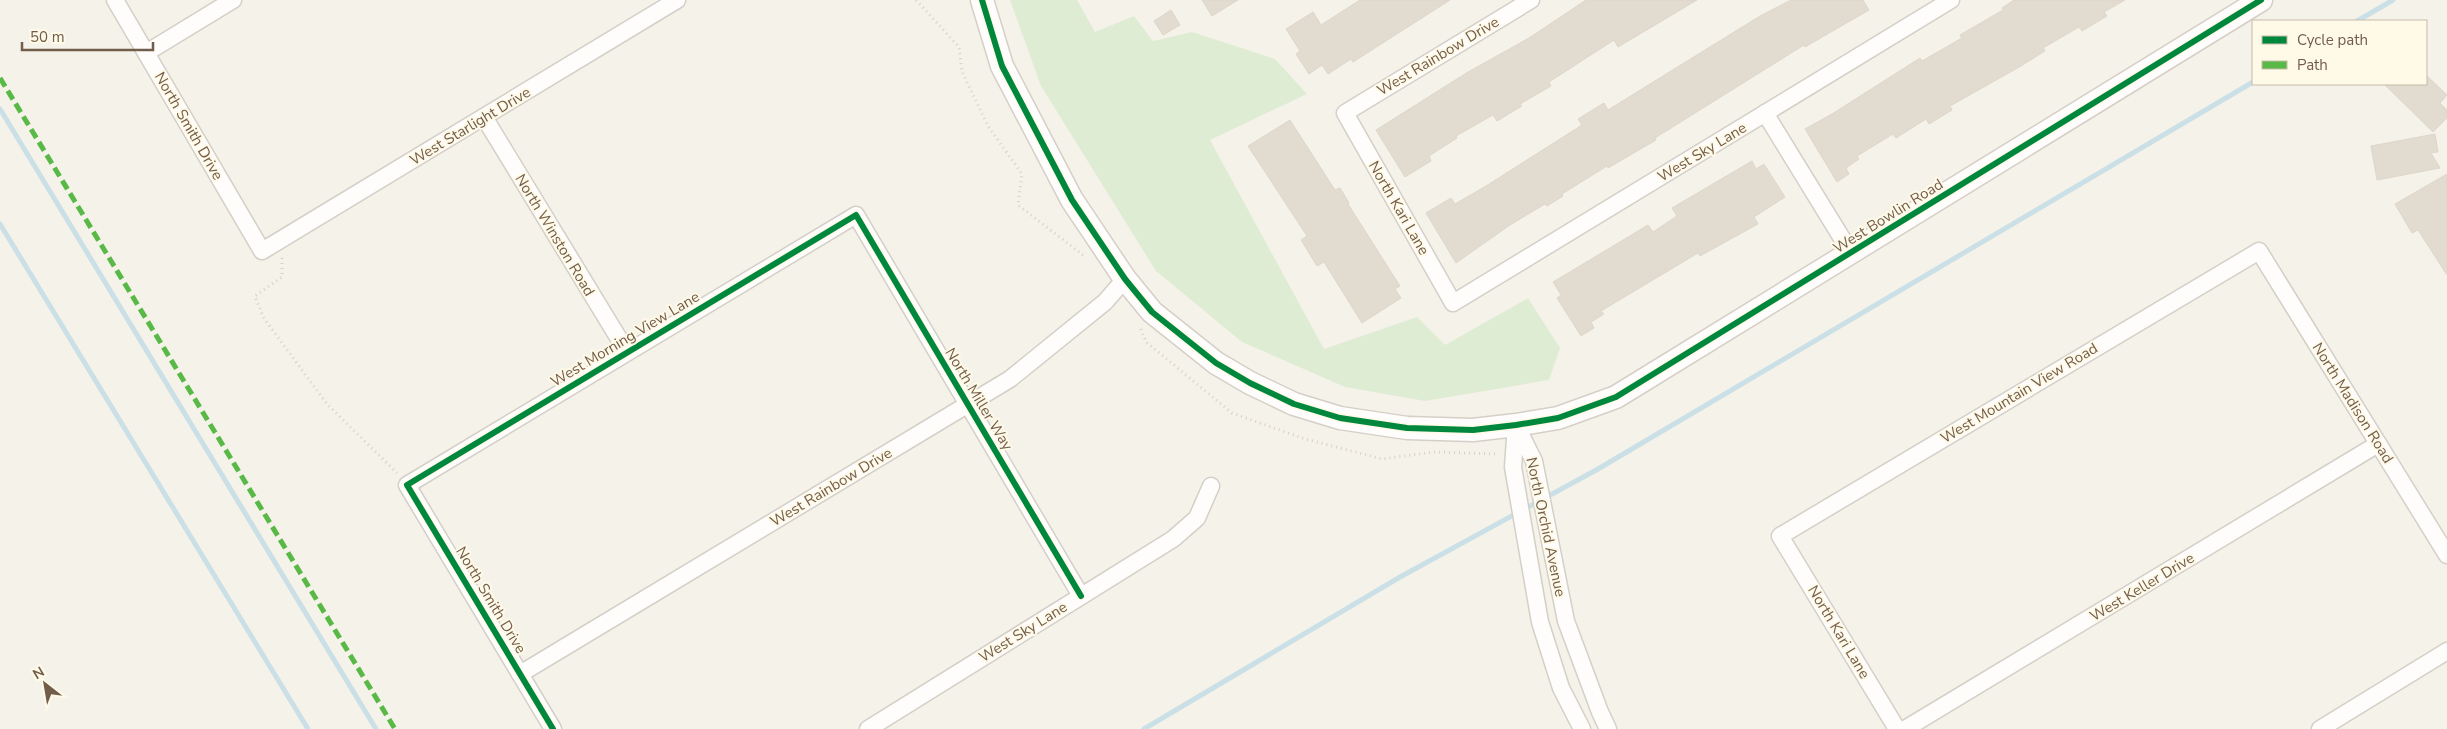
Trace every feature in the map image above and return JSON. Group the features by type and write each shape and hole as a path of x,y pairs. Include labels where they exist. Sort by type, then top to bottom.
{"street":[{"name":"North Smith Drive","path":"115,0 268,248"},
{"path":"146,53 234,0"},
{"name":"West Starlight Drive","path":"268,248 677,0"},
{"name":"West Bowlin Road","path":"982,0 1002,66 1046,154 1072,200 1125,279 1152,312 1216,362 1294,404 1340,418 1407,428 1473,430 1558,418 1616,397 2261,0"},
{"name":"West Rainbow Drive","path":"1344,113 1531,0"},
{"name":"West Sky Lane","path":"1453,303 1951,0"},
{"name":"North Kari Lane","path":"1344,113 1453,303"},
{"path":"1765,113 1851,253"},
{"name":"North Winston Road","path":"484,117 627,352"},
{"name":"West Morning View Lane","path":"406,485 856,215"},
{"name":"North Miller Way","path":"856,215 1082,596"},
{"name":"North Madison Road","path":"2259,251 2447,555"},
{"name":"West Mountain View Road","path":"1780,536 2259,251"},
{"name":"West Rainbow Drive","path":"520,674 1010,379 1105,302 1125,279"},
{"name":"North Orchid Avenue","path":"1516,425 1534,461 1566,621 1593,695 1608,729"},
{"name":"North Orchid Avenue","path":"1516,425 1512,467 1540,622 1561,688 1582,729"},
{"name":"West Keller Drive","path":"1905,729 2378,444"},
{"name":"North Smith Drive","path":"406,485 553,729"},
{"name":"West Sky Lane","path":"868,729 1173,539 1197,518 1211,486"},
{"name":"North Kari Lane","path":"1780,536 1897,729"},
{"path":"2320,729 2447,651"}],"path":[{"path":"916,0 959,47 962,72 988,126 1022,174 1018,205 1091,260"},
{"path":"268,248 283,260 282,277 255,296 263,317 327,404 406,485"}],"green space":[{"path":"1010,0 1077,0 1095,32 1134,16 1153,41 1192,32 1275,59 1307,94 1210,140 1324,349 1417,317 1445,345 1528,298 1560,348 1549,380 1425,401 1345,387 1242,342 1156,271 1041,86"}],"building":[{"path":"1202,0 1238,0 1212,16"},
{"path":"1360,0 1450,0 1353,62 1351,59 1328,74 1322,65 1309,74 1296,54 1300,51 1286,29 1313,12 1321,25"},
{"path":"1586,0 1697,0 1618,47 1614,40 1549,82 1551,86 1520,104 1522,106 1497,121 1493,115 1456,136 1457,138 1429,156 1431,161 1405,177 1376,130 1468,72 1529,38"},
{"path":"1791,0 1863,0 1869,10 1805,47 1804,45 1655,138 1656,140 1608,168 1607,166 1562,194 1563,196 1547,206 1545,204 1510,225 1456,263 1426,213 1451,198 1455,204 1486,186 1582,125 1578,119 1604,103 1608,110 1760,16"},
{"path":"2014,0 2125,0 2104,12 2107,16 2082,31 2079,27 2043,48 2045,51 2021,66 1950,106 1952,110 1929,124 1926,119 1896,138 1893,134 1857,156 1859,159 1846,168 1849,174 1837,182 1805,129 1920,58 1922,61 1962,38 1960,35 2003,10 2002,8"},
{"path":"1171,10 1180,25 1163,35 1154,21"},
{"path":"2427,76 2447,95 2440,103 2447,110 2447,118 2433,132 2385,85 2427,85"},
{"path":"1290,120 1335,190 1340,188 1348,204 1400,286 1395,289 1401,298 1362,323 1324,262 1317,266 1301,240 1307,236 1248,146"},
{"path":"2435,134 2438,152 2431,153 2440,168 2377,180 2371,146"},
{"path":"1752,161 1756,169 1764,164 1785,197 1754,217 1758,224 1700,256 1698,253 1601,311 1604,314 1591,322 1594,328 1581,336 1557,298 1561,295 1553,282 1648,225 1653,232 1677,216 1672,208"},
{"path":"2447,174 2447,275 2418,230 2412,233 2395,204"}],"waterway":[{"path":"2359,20 2393,0"},
{"path":"1144,729 1400,577 1598,469 2252,83"},
{"path":"0,109 376,729"},
{"path":"0,224 308,729"}],"marked path":[{"path":"0,78 395,729"}],"cycle path":[{"path":"982,0 1002,66 1072,200 1125,279 1152,312 1216,363 1250,383 1294,404 1340,418 1407,428 1473,430 1558,418 1616,397 2261,0"},
{"path":"553,729 407,485 856,215 1081,596"}]}
